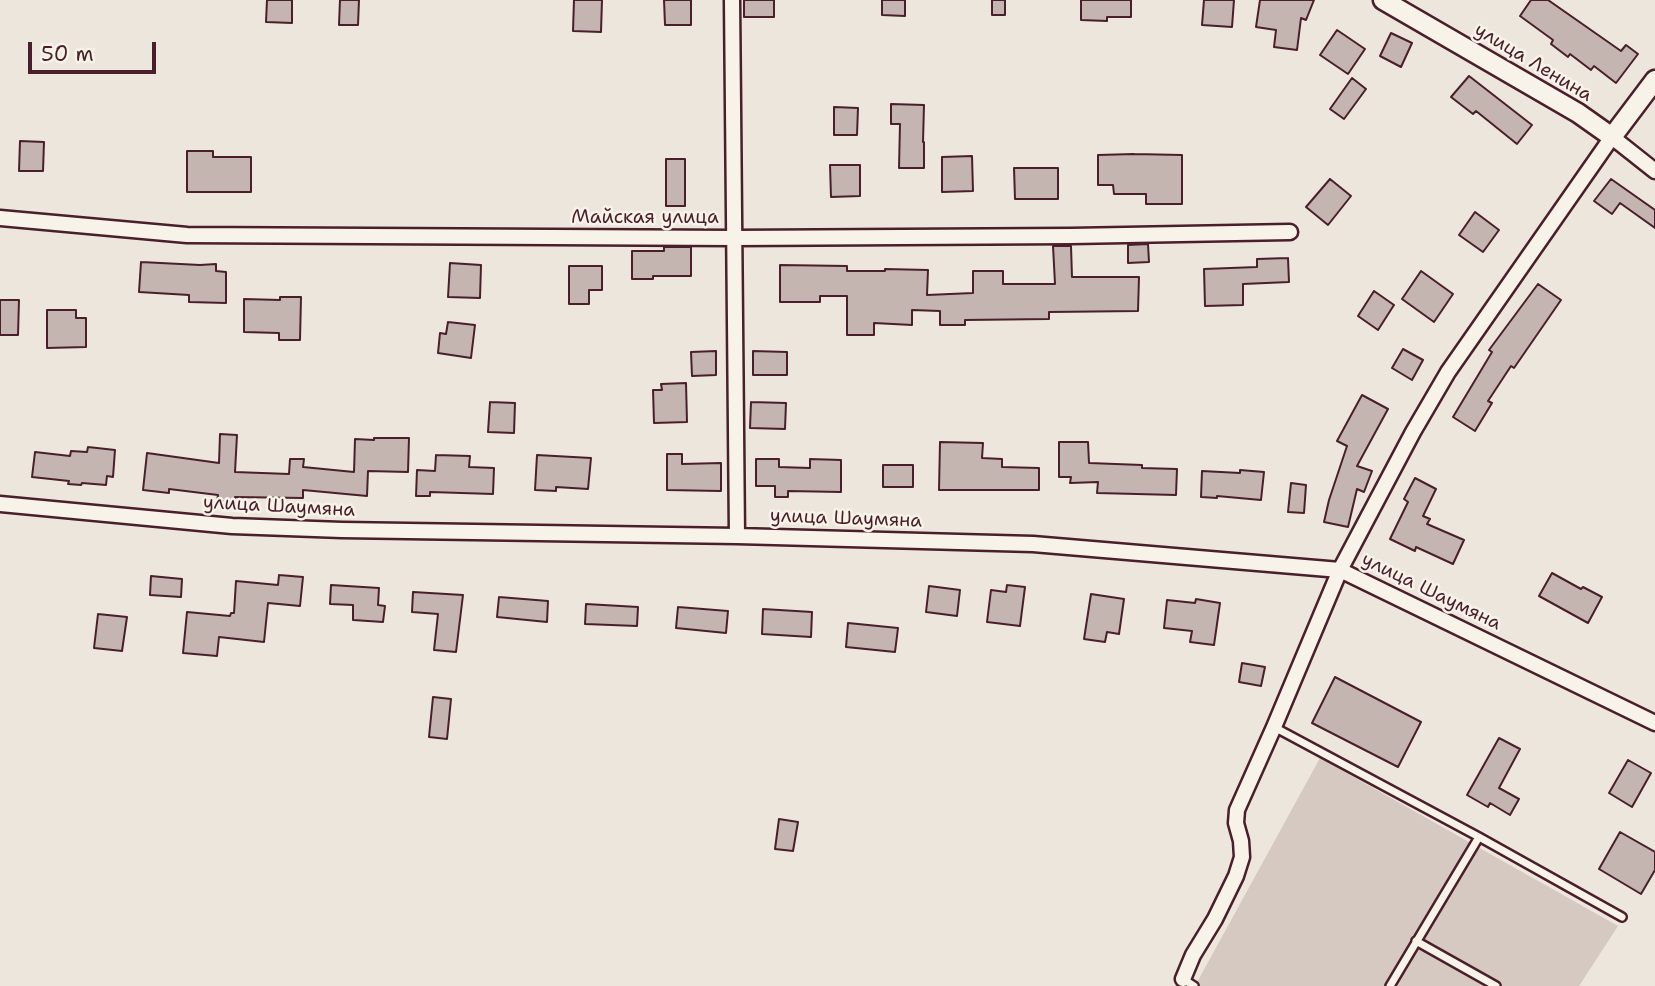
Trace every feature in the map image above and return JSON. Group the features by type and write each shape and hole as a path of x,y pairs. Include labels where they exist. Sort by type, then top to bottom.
{"street":[{"path":"732,0 737,536"},
{"name":"улица Ленина","path":"1383,0 1578,113 1655,171"},
{"path":"1189,982 1193,955 1215,919 1242,857 1236,823 1237,810 1340,570 1448,372 1612,137 1655,80"},
{"name":"Майская улица","path":"0,218 187,235 734,237 1290,232"},
{"name":"улица Шаумяна","path":"0,504 232,526 1033,544 1340,570 1655,723"}],"lane":[{"path":"1274,727 1622,917"},
{"path":"1390,986 1479,837"},
{"path":"1416,941 1496,986"}],"shaded area":[{"path":"1320,758 1618,926 1579,986 1195,986"}],"building":[{"path":"267,0 292,0 292,23 266,22"},
{"path":"340,0 359,0 358,25 339,25"},
{"path":"574,0 602,0 601,32 573,31"},
{"path":"664,0 691,0 691,25 665,25"},
{"path":"744,0 774,0 774,17 744,17"},
{"path":"882,0 905,0 905,16 882,15"},
{"path":"992,0 1005,0 1005,15 992,15"},
{"path":"1081,0 1131,0 1131,17 1107,17 1107,21 1081,20"},
{"path":"1204,0 1234,0 1232,27 1202,25"},
{"path":"1260,0 1314,0 1306,20 1301,18 1297,50 1274,47 1276,30 1256,27"},
{"path":"1531,0 1548,0 1621,51 1626,45 1638,54 1616,83 1594,66 1591,70 1570,54 1568,57 1551,44 1553,40 1520,16"},
{"path":"1337,30 1365,49 1348,74 1320,55"},
{"path":"1391,33 1412,43 1401,67 1380,56"},
{"path":"1469,76 1532,125 1517,144 1476,111 1473,114 1451,97"},
{"path":"1352,78 1366,89 1344,119 1330,109"},
{"path":"891,104 924,105 924,168 899,168 900,124 891,124"},
{"path":"834,107 858,108 857,135 834,135"},
{"path":"20,141 44,142 43,171 19,171"},
{"path":"187,151 213,151 213,157 251,157 251,192 187,192"},
{"path":"1098,155 1182,155 1182,204 1146,204 1146,194 1114,194 1113,185 1098,185"},
{"path":"972,156 973,191 942,192 942,157"},
{"path":"666,159 685,159 685,206 666,206"},
{"path":"830,165 860,165 860,196 831,197"},
{"path":"1014,168 1058,168 1058,199 1015,199"},
{"path":"1330,179 1351,196 1328,225 1306,207"},
{"path":"1611,179 1655,210 1655,228 1620,203 1612,214 1594,201"},
{"path":"1475,212 1499,230 1483,252 1459,235"},
{"path":"1148,244 1149,262 1128,263 1128,245"},
{"path":"1053,246 1071,246 1072,277 1139,277 1138,311 1049,312 1049,319 965,320 965,325 940,325 940,311 912,310 912,325 874,323 874,335 847,335 847,296 820,296 820,302 780,302 780,265 847,266 847,271 928,270 927,295 973,293 973,271 1003,271 1003,284 1055,284"},
{"path":"664,247 691,247 691,276 632,279 632,251 664,251"},
{"path":"1288,258 1289,282 1243,284 1243,305 1205,306 1204,269 1257,267 1257,259"},
{"path":"141,262 216,264 216,271 226,272 226,303 189,302 189,295 139,292"},
{"path":"450,263 481,265 480,298 448,297"},
{"path":"569,266 602,266 602,290 589,290 589,304 569,304"},
{"path":"1421,271 1453,294 1434,322 1402,299"},
{"path":"1538,284 1561,300 1488,401 1492,403 1475,431 1453,417 1492,352 1489,350"},
{"path":"1374,291 1394,305 1378,330 1358,316"},
{"path":"280,297 301,297 300,340 279,340 279,333 244,332 244,299 280,300"},
{"path":"0,300 19,300 18,335 0,335"},
{"path":"47,310 76,310 76,318 86,318 86,347 47,348"},
{"path":"448,322 475,325 471,358 438,353 440,333 446,334"},
{"path":"1403,349 1423,360 1412,380 1392,368"},
{"path":"716,351 716,375 692,376 691,352"},
{"path":"753,351 787,352 787,375 753,375"},
{"path":"686,383 687,422 654,423 653,390 662,390 661,384"},
{"path":"1362,395 1388,409 1357,466 1372,471 1364,492 1357,489 1348,527 1324,522 1347,446 1337,441"},
{"path":"490,402 515,403 514,433 488,432"},
{"path":"751,402 786,403 785,429 750,428"},
{"path":"220,434 237,435 235,472 289,474 290,459 304,459 303,467 354,472 355,439 409,438 408,472 368,471 367,496 303,490 303,498 235,497 235,501 217,501 218,495 169,489 169,493 143,490 147,453 219,463"},
{"path":"940,442 983,443 982,458 1002,459 1002,467 1039,468 1039,490 939,490"},
{"path":"1059,442 1088,442 1089,463 1177,469 1176,495 1097,493 1098,482 1070,483 1071,477 1059,477"},
{"path":"88,447 115,450 113,477 107,476 106,485 68,484 69,481 32,477 35,452 70,456 71,451 87,452"},
{"path":"667,454 682,454 682,464 721,463 721,491 667,490"},
{"path":"436,455 470,456 469,467 494,468 493,494 430,492 430,496 416,496 417,470 435,471"},
{"path":"537,455 591,458 588,489 556,487 556,491 535,490"},
{"path":"756,459 779,459 779,467 810,468 810,459 841,460 841,492 788,491 788,497 775,497 775,486 756,486"},
{"path":"883,465 913,465 913,487 883,487"},
{"path":"1240,470 1264,472 1261,500 1201,497 1202,471 1240,473"},
{"path":"1415,478 1436,489 1423,516 1430,519 1427,524 1464,540 1453,564 1416,547 1415,551 1390,539 1408,502 1404,499"},
{"path":"1291,483 1306,485 1304,513 1288,512"},
{"path":"1552,573 1602,597 1588,623 1539,596"},
{"path":"279,575 303,577 300,606 268,603 264,642 219,637 217,656 183,653 187,612 230,616 234,613 236,581 278,585"},
{"path":"151,576 182,579 181,597 150,595"},
{"path":"331,585 379,588 378,605 385,606 383,622 353,620 353,605 330,604"},
{"path":"1007,585 1025,587 1020,626 987,622 991,590 1006,592"},
{"path":"929,586 960,590 957,616 926,612"},
{"path":"413,592 463,595 456,652 434,650 438,614 412,612"},
{"path":"1091,594 1124,599 1119,634 1107,632 1105,642 1084,639"},
{"path":"499,597 548,601 547,622 497,617"},
{"path":"1196,599 1220,603 1214,645 1190,642 1192,631 1164,628 1167,600 1195,603"},
{"path":"586,604 638,607 637,626 585,624"},
{"path":"678,607 728,611 726,633 676,628"},
{"path":"763,609 812,612 811,637 762,634"},
{"path":"98,614 127,617 122,651 94,648"},
{"path":"848,623 898,628 895,652 846,647"},
{"path":"1242,663 1265,667 1261,686 1239,682"},
{"path":"1335,677 1421,722 1398,767 1312,723"},
{"path":"433,697 451,699 447,739 429,737"},
{"path":"1499,738 1520,749 1499,788 1519,799 1510,815 1490,803 1488,807 1467,795"},
{"path":"1628,760 1651,773 1632,807 1609,793"},
{"path":"779,819 798,822 793,851 775,849"},
{"path":"1620,832 1655,852 1655,870 1641,894 1599,869"}]}
